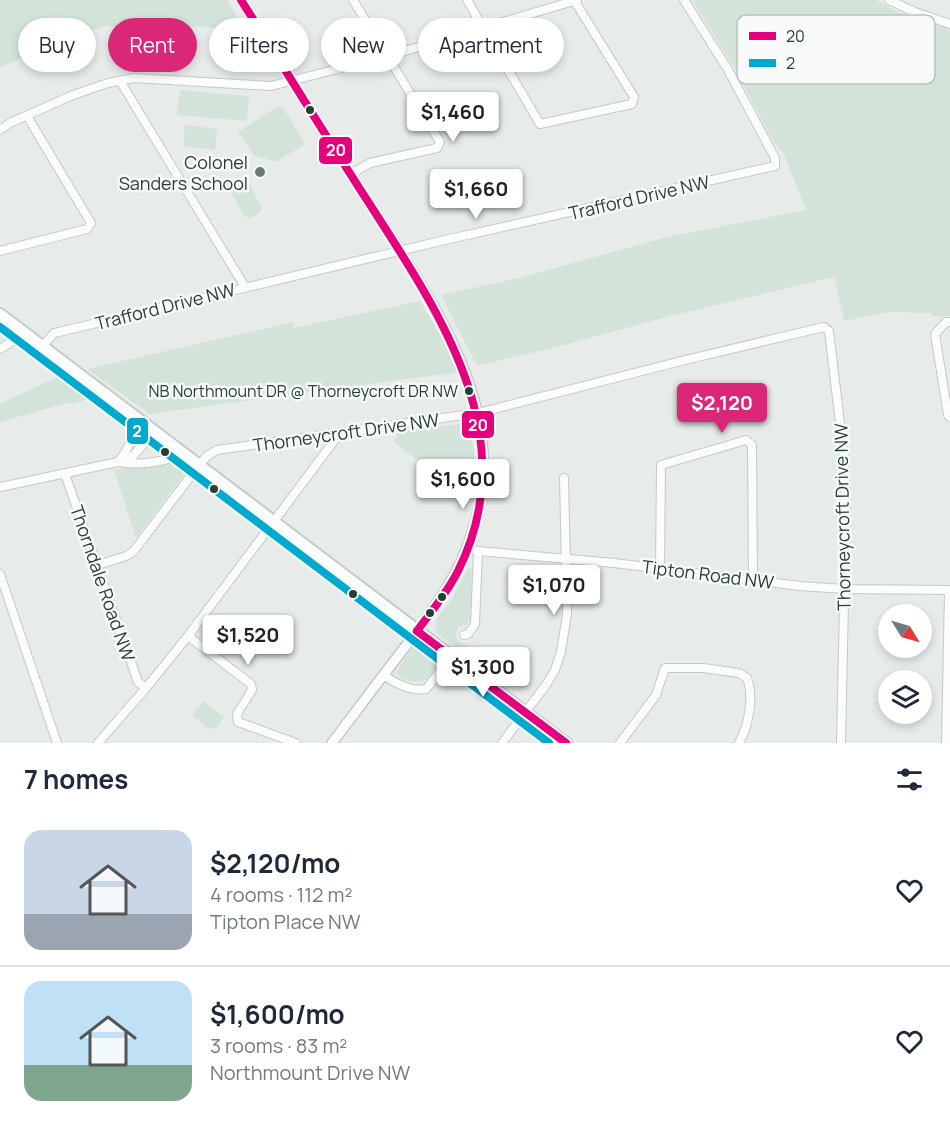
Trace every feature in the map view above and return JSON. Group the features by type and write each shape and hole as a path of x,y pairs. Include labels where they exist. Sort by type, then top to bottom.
{"main road":[{"path":"0,314 566,743"}],"street":[{"path":"241,0 400,252 460,359 478,413 482,442 483,473 478,508 468,547 457,572 417,631 332,743"},
{"path":"353,0 364,18"},
{"path":"467,0 479,18"},
{"path":"510,72 540,124 632,104 634,97 575,0 512,18"},
{"name":"Trafford Drive NW","path":"42,347 54,333 775,166 775,158 726,68 684,0"},
{"path":"889,0 923,15"},
{"path":"935,19 950,24"},
{"path":"0,130 73,95 108,83 134,78 271,86 330,72"},
{"path":"351,174 370,163 437,148 440,142 398,72"},
{"path":"120,81 245,287"},
{"path":"0,251 87,229 92,223 27,116"},
{"path":"950,322 946,322 935,334 950,417"},
{"name":"Thorneycroft Drive NW","path":"98,564 133,552 199,465 217,450 478,413 824,327 829,331 844,457 845,589 841,743"},
{"path":"0,349 21,331"},
{"path":"118,462 127,451 133,436 132,416"},
{"path":"0,487 118,462 133,456 154,432"},
{"path":"98,743 188,636 340,433"},
{"path":"660,568 661,465 746,440 752,445 753,579"},
{"path":"118,462 135,463 167,459 184,454"},
{"name":"Thorndale Road NW","path":"64,474 98,564 138,682 146,688"},
{"path":"502,743 546,685 555,670 561,652 567,614 564,478"},
{"name":"Tipton Road NW","path":"468,547 478,551 520,553 845,589 950,590"},
{"path":"464,635 468,634 476,624 478,551"},
{"path":"0,574 57,743"},
{"path":"946,743 950,590"},
{"path":"188,636 251,684 252,690 237,714 238,722 296,743"},
{"path":"384,675 393,682 421,690 426,689 452,657"},
{"path":"620,743 656,695 665,668 681,667 739,673 747,678 750,685 747,722 739,743"}],"shaded area":[{"path":"0,0 227,0 238,18 209,18 209,27 197,27 197,18 108,18 108,27 96,29 96,18 18,18 18,60 0,67"},
{"path":"692,0 876,0 907,15 737,15 737,73"},
{"path":"935,25 950,30 950,316 890,312 844,321 834,277 670,316 477,366 441,295 519,278 667,237 806,210 784,154 773,141 743,84 935,84"},
{"path":"180,90 249,96 247,121 177,115"},
{"path":"278,106 284,109 305,144 276,162 254,155 238,132"},
{"path":"185,125 217,129 215,150 183,146"},
{"path":"237,178 244,188 250,185 262,208 259,213 250,218 245,217 226,184"},
{"path":"420,301 449,349 459,372 150,414 87,369 293,322 294,328"},
{"path":"59,376 89,399 73,404 66,403 0,422 0,404"},
{"path":"463,424 470,429 474,452 472,490 464,493 394,442 397,432"},
{"path":"164,461 178,463 185,469 185,473 136,538 114,470"},
{"path":"468,568 472,569 471,619 467,624 458,627 455,635 461,644 469,645 463,653 435,632 437,618 452,599"},
{"path":"415,645 426,646 441,659 436,673 430,678 416,682 401,678 396,672"},
{"path":"203,701 224,717 216,728 209,729 192,715"}],"transit line":[{"name":"20","path":"241,0 421,286 445,330 465,376 478,423 482,471 477,521 454,579 417,631"},
{"name":"2","path":"0,327 549,743"},
{"name":"20","path":"417,631 566,743"}],"place":[{"name":"Colonel Sanders School","path":"260,172"},
{"name":"NB Northmount DR @ Thorneycroft DR NW","path":"469,391"}]}
